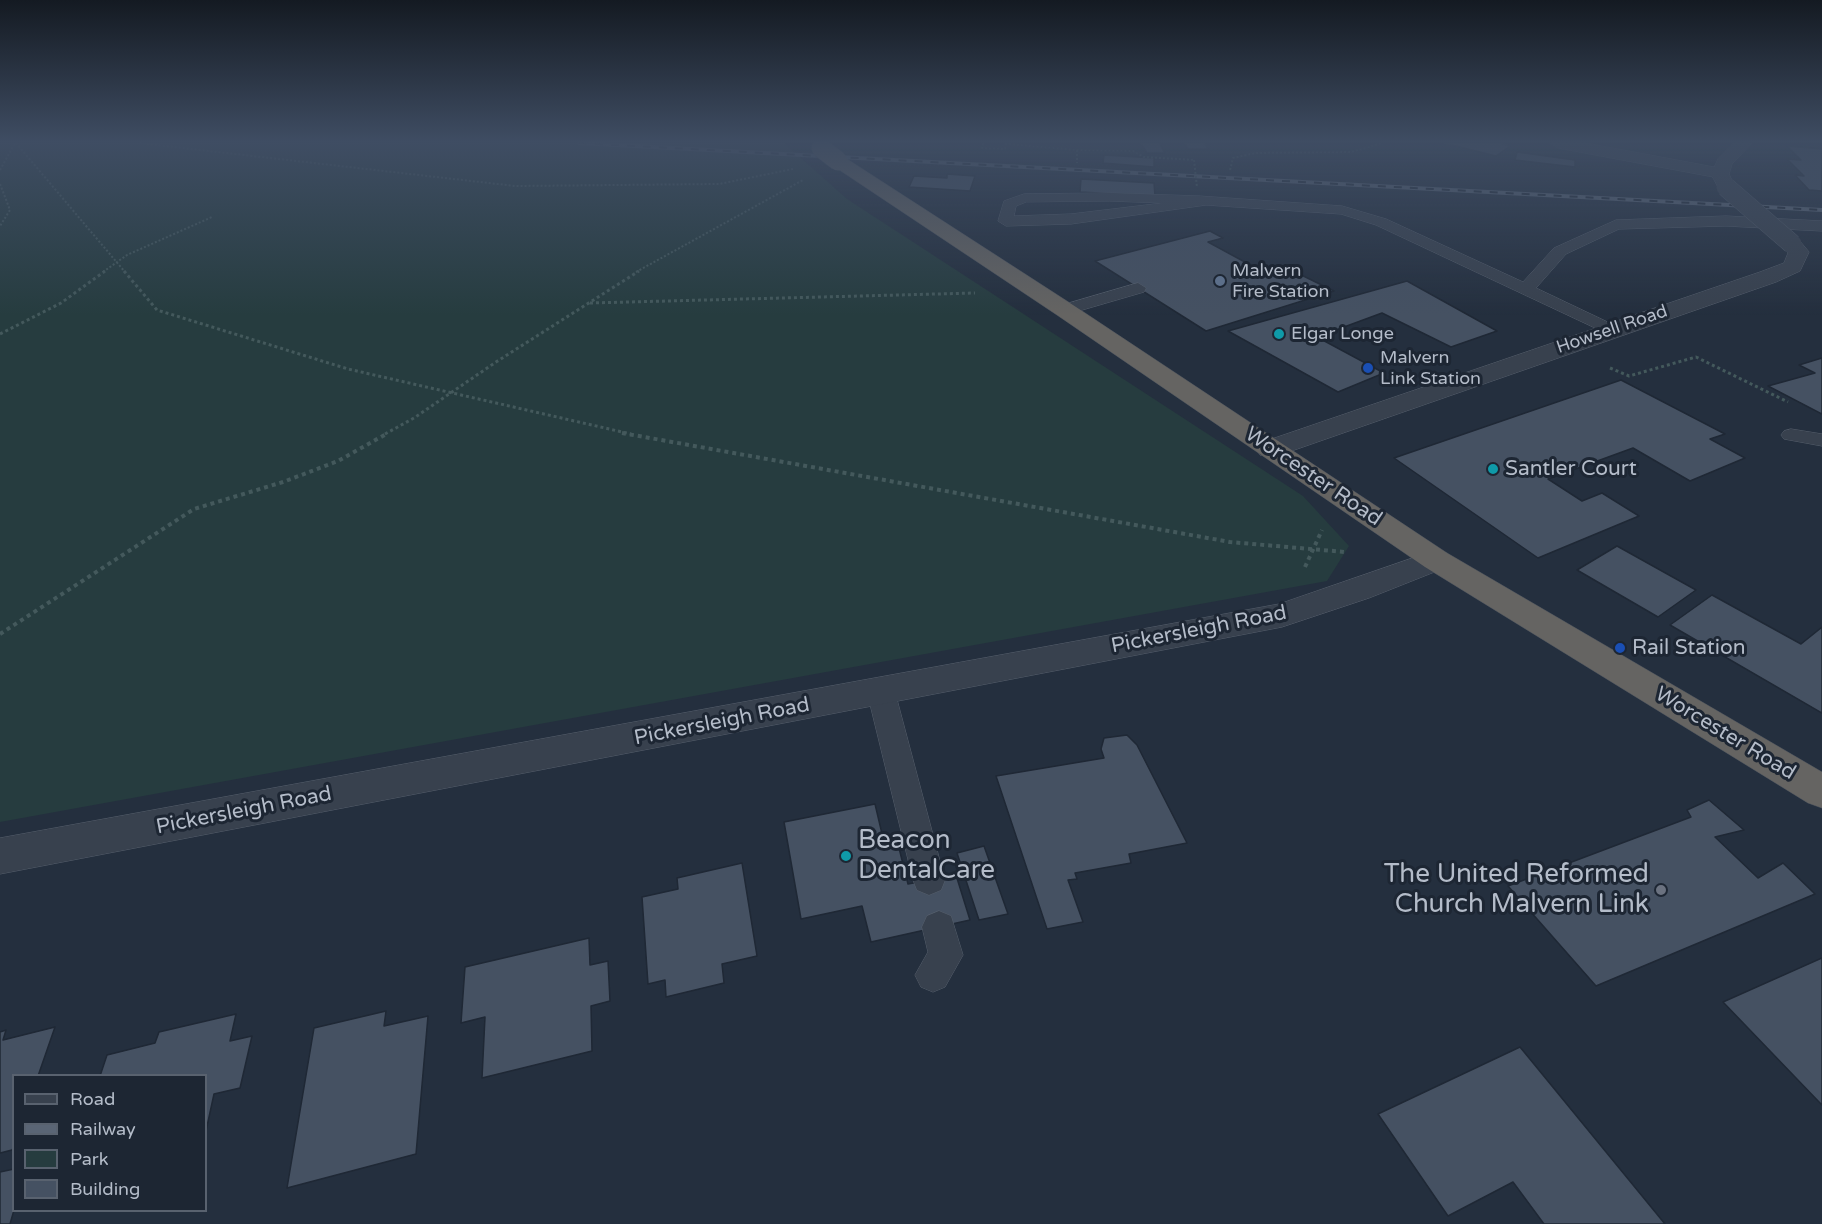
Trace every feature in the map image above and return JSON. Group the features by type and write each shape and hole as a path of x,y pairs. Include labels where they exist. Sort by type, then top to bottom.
{"highway":[{"name":"Worcester Road","path":"898,200 1436,560 1822,792"}],"street":[{"name":"Howsell Road","path":"1270,449 1793,267 1799,252 1745,200"},
{"name":"Pickersleigh Road","path":"0,856 1282,615 1358,590 1436,560"}],"lane":[{"path":"1019,200 1009,204 1006,221 1071,219 1200,203 1199,200"},
{"path":"1258,200 1342,210 1381,222 1610,330"},
{"path":"1526,289 1560,251 1616,225 1726,221 1822,226"},
{"path":"1065,310 1138,288"},
{"path":"1791,435 1822,440"},
{"path":"881,692 929,880"},
{"path":"933,975 946,955 939,927"}],"path":[{"path":"0,226 10,210 6,200"},
{"path":"64,200 157,310 348,369 601,429 1230,542 1356,553"},
{"path":"0,634 194,509 283,482 338,461 414,418 748,200"},
{"path":"0,334 62,303 127,255 212,216"},
{"path":"588,303 1036,292"},
{"path":"1647,370 1696,357 1791,403"},
{"path":"1282,615 1340,494"}],"green space":[{"path":"0,200 849,200 1303,496 1349,546 1327,581 0,822"}],"building":[{"name":"Malvern Fire Station","path":"1210,231 1223,238 1208,242 1267,274 1287,268 1334,291 1206,331 1095,261"},
{"name":"Elgar Longe","path":"1407,281 1497,331 1451,347 1382,313 1317,337 1384,373 1338,392 1228,331"},
{"path":"1822,358 1822,414 1768,386 1815,373 1799,365"},
{"name":"Santler Court","path":"1621,380 1725,434 1710,439 1745,458 1690,481 1633,448 1548,479 1582,501 1602,493 1639,516 1538,558 1394,458"},
{"path":"1617,546 1696,590 1658,617 1577,570"},
{"path":"1712,595 1801,644 1822,627 1822,713 1670,625"},
{"path":"1127,735 1137,745 1187,843 1129,854 1131,863 1075,873 1077,879 1068,880 1083,922 1047,929 996,776 1104,758 1101,749 1104,738"},
{"name":"The United Reformed Church Malvern Link","path":"1709,800 1744,830 1715,837 1758,878 1783,863 1815,894 1596,986 1508,886 1691,817 1687,810"},
{"name":"Beacon DentalCare","path":"875,804 883,838 896,836 908,884 956,875 970,920 871,942 862,906 801,919 784,822"},
{"path":"984,846 1008,914 979,920 957,853"},
{"path":"742,863 757,956 722,964 724,983 666,997 665,980 648,984 642,897 678,889 677,878"},
{"path":"589,938 590,965 608,961 610,1001 591,1006 592,1051 482,1078 485,1017 461,1023 465,967"},
{"path":"1822,958 1822,1105 1723,1002"},
{"path":"386,1011 384,1026 428,1016 416,1154 287,1188 314,1028"},
{"path":"236,1014 230,1041 252,1036 240,1088 214,1094 207,1126 207,1074 101,1074 107,1055 155,1043 159,1032"},
{"path":"55,1027 39,1074 12,1074 12,1150 0,1153 0,1032 6,1030 3,1040"},
{"path":"1520,1047 1665,1224 1544,1224 1513,1182 1448,1216 1378,1114"},
{"path":"12,1169 13,1212 10,1224 0,1224 0,1172"}],"railway":[{"path":"1639,200 1822,210"}],"place":[{"name":"Malvern Fire Station","path":"1220,281"},
{"name":"Elgar Longe","path":"1279,334"},
{"name":"Malvern Link Station","path":"1368,368"},
{"name":"Santler Court","path":"1493,469"},
{"name":"Rail Station","path":"1620,648"},
{"name":"Beacon DentalCare","path":"846,856"},
{"name":"The United Reformed Church Malvern Link","path":"1661,890"}]}
